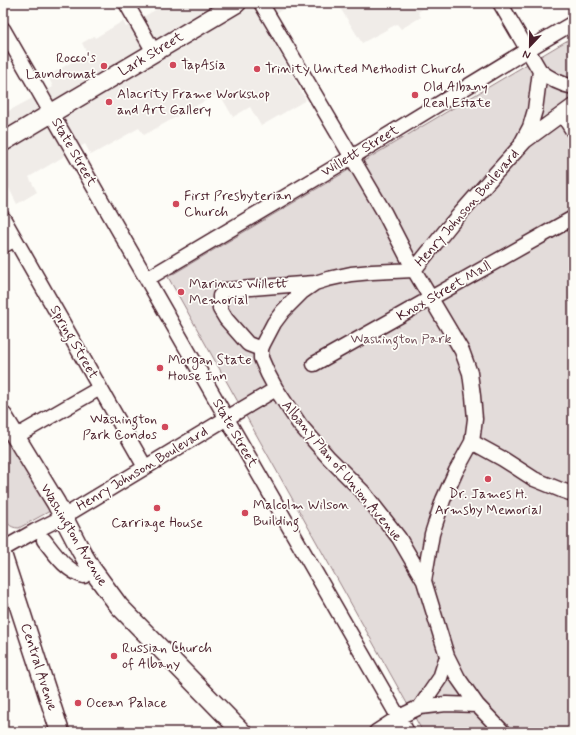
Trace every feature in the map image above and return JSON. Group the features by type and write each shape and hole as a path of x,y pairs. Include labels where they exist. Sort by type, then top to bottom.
{"main road":[{"name":"Lark Street","path":"3,142 238,3"},
{"name":"Washington Avenue","path":"3,416 56,503 90,568 119,606 242,732"},
{"name":"Central Avenue","path":"3,557 60,732"}],"street":[{"path":"126,3 154,52"},
{"path":"261,3 384,212 414,270 462,351 470,373 475,419 472,442 456,471 443,500 432,534 424,580"},
{"path":"500,3 540,71 549,78 573,87"},
{"name":"Willett Street","path":"147,279 573,23"},
{"name":"State Street","path":"3,29 407,732"},
{"path":"517,151 530,127 535,110 540,71"},
{"name":"Henry Johnson Boulevard","path":"261,349 274,323 283,312 302,292 315,283 351,274 414,270 451,224 525,141 573,106"},
{"path":"562,115 573,132"},
{"name":"Spring Street","path":"3,218 8,243 100,388 145,467"},
{"name":"Knox Street Mall","path":"314,364 573,218"},
{"path":"276,389 261,358 261,349 248,344 226,319 220,310 220,296 225,290 315,283"},
{"path":"15,437 100,388"},
{"name":"Henry Johnson Boulevard","path":"3,548 35,530 63,517 276,389"},
{"name":"Albany Plan of Union Avenue","path":"276,389 300,425 329,458 363,492 399,538 424,580 447,656 458,678 477,705 503,732"},
{"path":"472,442 503,459 534,479 573,494"},
{"name":"Washington Avenue","path":"44,540 65,565 76,574 84,576"},
{"path":"420,707 440,678 447,656"},
{"path":"376,732 399,717 420,707 446,704 477,705"}],"shaded area":[{"path":"167,3 294,3 262,21 306,100 261,126 250,107 233,117 219,93 144,135 139,128 91,155 85,144 29,177 37,192 17,204 5,180 3,180 3,114 53,87 48,76 87,53 82,43 94,36 95,38 123,21 126,27"},
{"path":"337,3 431,4 418,12 421,17 401,29 397,24 362,43"}],"green space":[{"name":"Washington Park","path":"573,37 573,732 423,732 168,277"},
{"path":"3,431 50,511 19,528 10,526 3,513"}],"place":[{"name":"TapAsia","path":"173,65"},
{"name":"Rocco's Laundromat","path":"104,66"},
{"name":"Trinity United Methodist Church","path":"257,69"},
{"name":"Old Albany Real Estate","path":"415,95"},
{"name":"Alacrity Frame Workshop and Art Gallery","path":"109,102"},
{"name":"First Presbyterian Church","path":"176,204"},
{"name":"Marinus Willett Memorial","path":"181,292"},
{"name":"Morgan State House Inn","path":"160,368"},
{"name":"Washington Park Condos","path":"165,427"},
{"name":"Dr. James H. Armsby Memorial","path":"488,479"},
{"name":"Carriage House","path":"157,508"},
{"name":"Malcolm Wilson Building","path":"245,513"},
{"name":"Russian Church of Albany","path":"114,656"},
{"name":"Ocean Palace","path":"78,703"}]}
